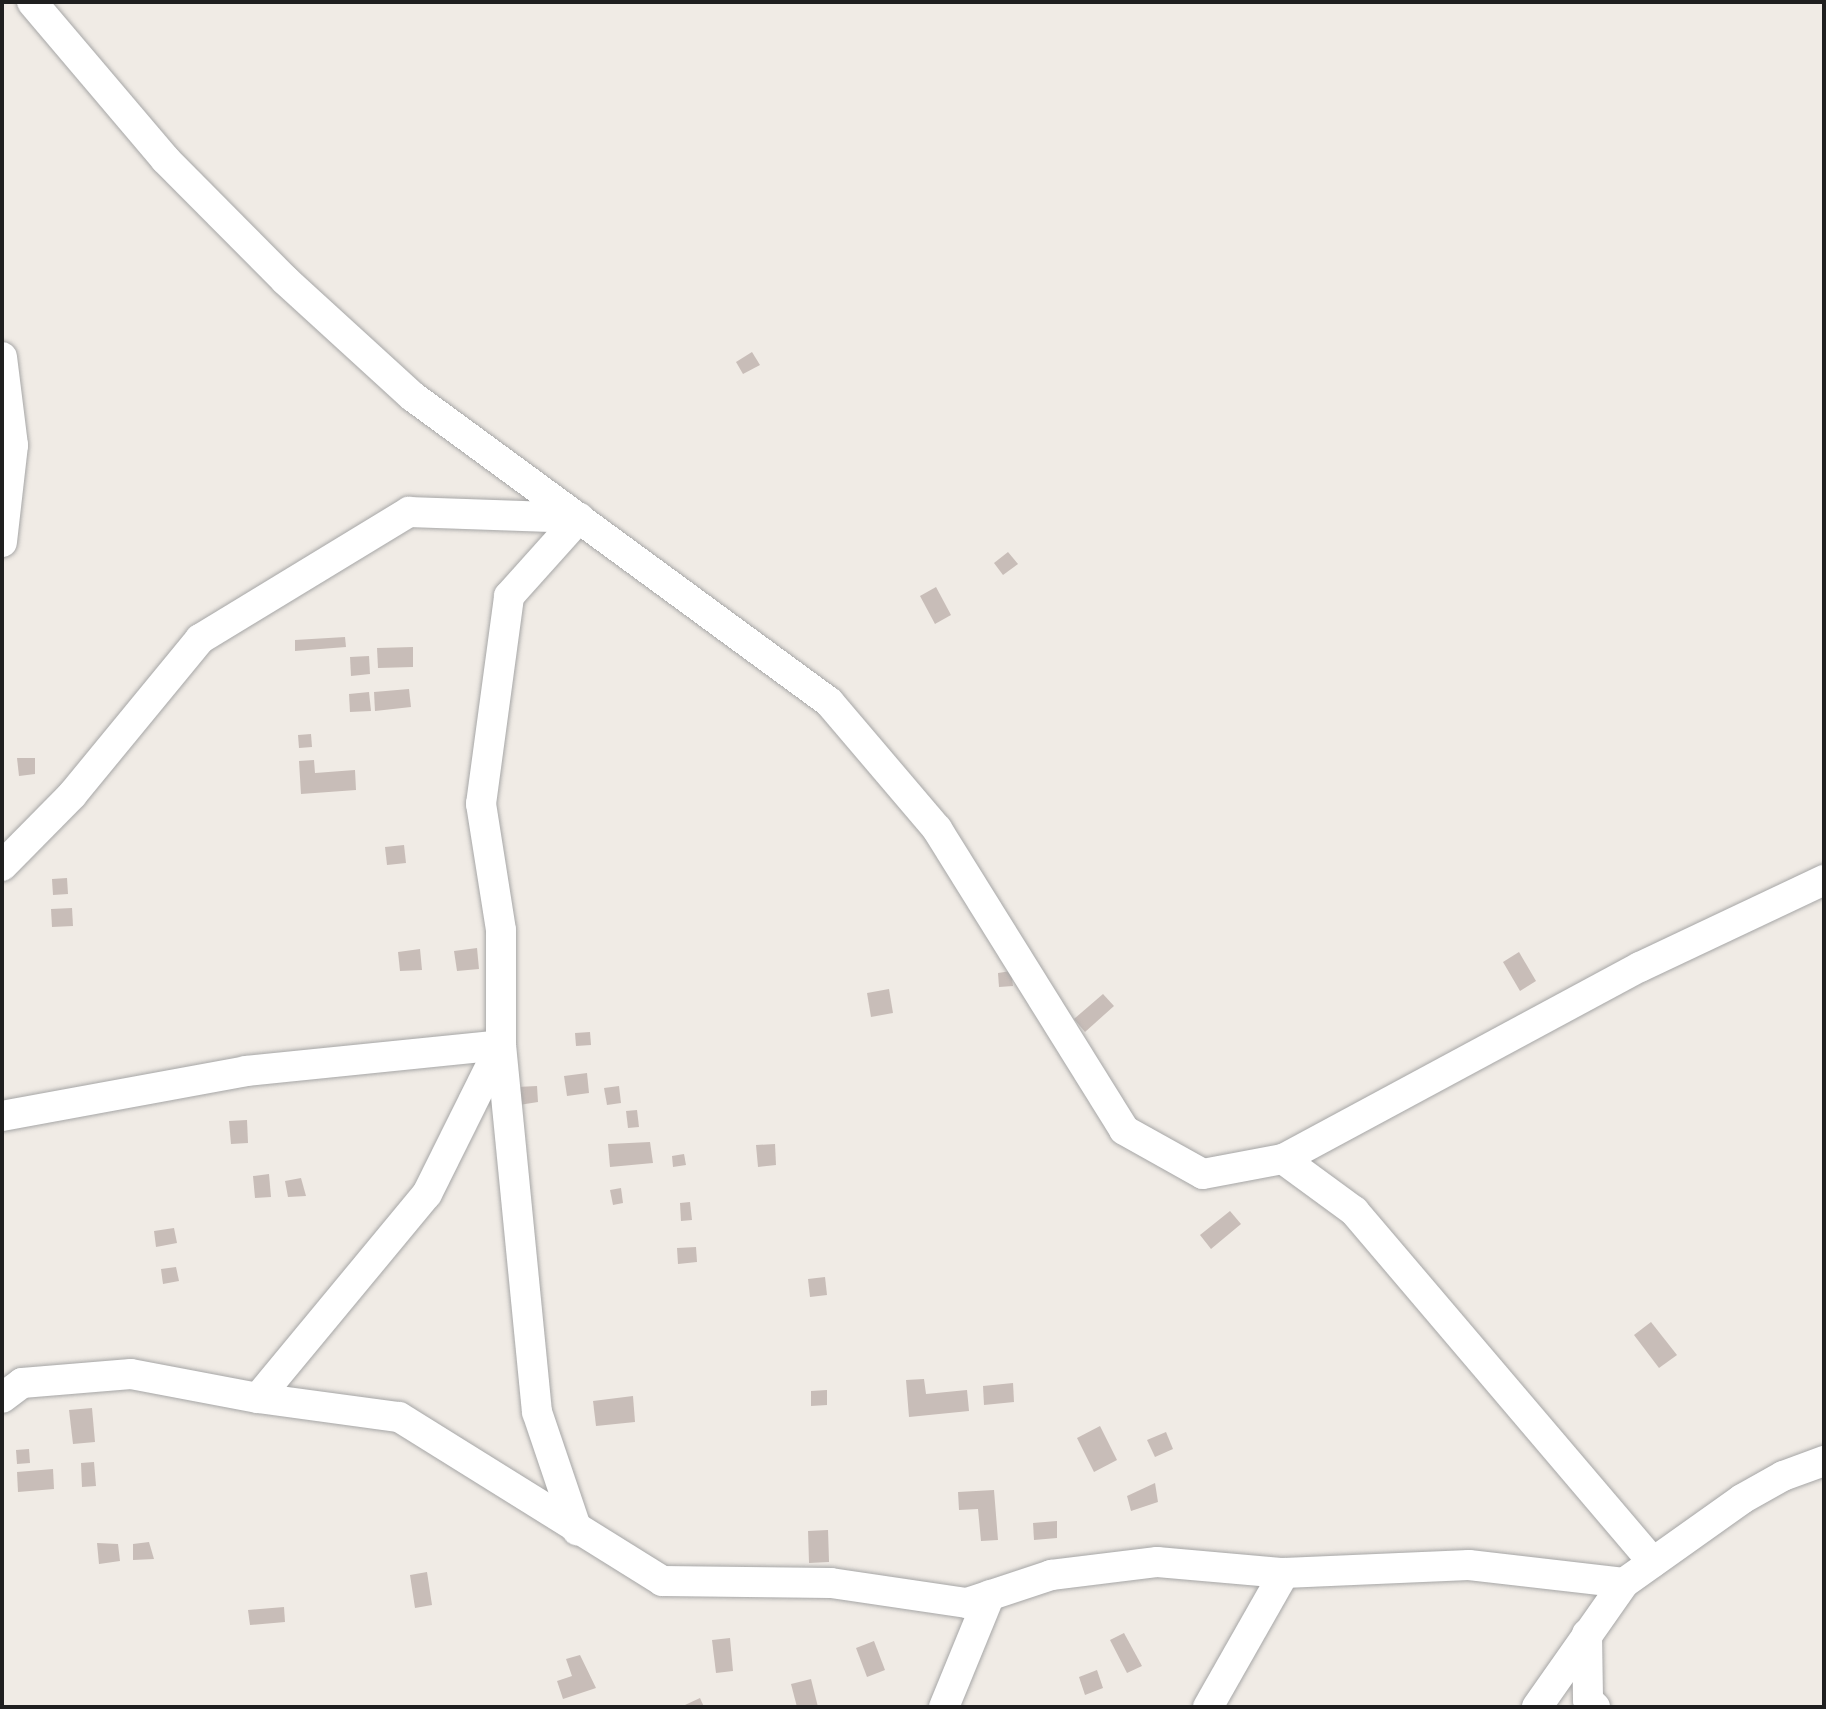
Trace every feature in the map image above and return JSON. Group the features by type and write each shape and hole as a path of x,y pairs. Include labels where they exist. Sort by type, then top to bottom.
{"street":[{"path":"32,2 166,159 285,280 412,396 830,702 937,829 1124,1130 1203,1174 1283,1159 1640,967 1824,880"},
{"path":"2,357 13,444 2,542"},
{"path":"2,866 72,795 200,639 409,512 579,518"},
{"path":"577,1530 537,1412 501,1045 501,930 481,804 509,597 579,518"},
{"path":"2,1116 246,1071 501,1045"},
{"path":"258,1398 427,1194 501,1045"},
{"path":"1283,1159 1354,1211 1653,1562"},
{"path":"2,1398 22,1383 131,1374 258,1398 399,1417 662,1581 831,1583 967,1603 1051,1575 1157,1562 1284,1573 1469,1565 1624,1583"},
{"path":"1537,1707 1624,1583 1742,1499 1783,1476 1824,1461"},
{"path":"1208,1707 1284,1573"},
{"path":"943,1706 989,1595"},
{"path":"1587,1634 1588,1700 1595,1707"}],"building":[{"path":"752,352 760,365 743,374 736,362"},
{"path":"1008,552 1018,564 1003,575 994,563"},
{"path":"936,587 951,615 935,624 920,596"},
{"path":"345,637 346,647 295,651 295,640"},
{"path":"413,647 413,667 378,668 377,648"},
{"path":"369,656 370,674 351,676 350,657"},
{"path":"409,689 411,707 375,711 374,692"},
{"path":"369,692 371,711 350,712 349,694"},
{"path":"311,734 312,747 299,748 298,735"},
{"path":"17,758 35,758 35,774 19,776"},
{"path":"314,760 315,773 355,770 356,790 301,794 299,761"},
{"path":"404,845 406,863 387,865 385,847"},
{"path":"67,878 68,894 53,895 52,879"},
{"path":"72,908 73,926 52,927 51,909"},
{"path":"477,948 479,969 457,971 454,951"},
{"path":"420,949 422,970 400,971 398,952"},
{"path":"1519,952 1536,981 1520,991 1503,962"},
{"path":"1011,971 1013,986 999,987 998,973"},
{"path":"889,989 893,1013 871,1017 867,993"},
{"path":"1103,994 1114,1006 1085,1032 1074,1019"},
{"path":"590,1032 591,1045 576,1046 575,1033"},
{"path":"587,1073 589,1093 567,1096 564,1076"},
{"path":"537,1086 538,1102 519,1105 517,1087"},
{"path":"619,1086 621,1103 607,1105 604,1088"},
{"path":"637,1110 639,1127 628,1128 626,1111"},
{"path":"247,1120 248,1143 231,1144 229,1121"},
{"path":"650,1142 653,1163 610,1167 608,1144"},
{"path":"775,1144 776,1165 758,1167 756,1145"},
{"path":"684,1154 686,1165 673,1167 672,1156"},
{"path":"269,1174 271,1197 255,1198 253,1176"},
{"path":"301,1178 306,1196 288,1197 285,1181"},
{"path":"621,1188 623,1203 613,1205 610,1190"},
{"path":"690,1202 692,1220 681,1221 680,1203"},
{"path":"1230,1211 1241,1224 1211,1249 1200,1235"},
{"path":"174,1228 177,1243 156,1247 154,1231"},
{"path":"696,1247 697,1262 678,1264 677,1248"},
{"path":"176,1267 179,1281 163,1284 161,1269"},
{"path":"825,1277 827,1295 810,1297 808,1279"},
{"path":"1651,1322 1677,1355 1659,1368 1634,1335"},
{"path":"924,1379 926,1394 967,1390 969,1411 909,1417 906,1380"},
{"path":"1013,1383 1014,1402 984,1405 983,1386"},
{"path":"827,1390 827,1405 811,1406 811,1391"},
{"path":"633,1396 635,1422 596,1426 593,1401"},
{"path":"92,1408 95,1442 73,1444 69,1410"},
{"path":"1100,1426 1117,1460 1094,1472 1077,1438"},
{"path":"1166,1432 1173,1449 1155,1457 1147,1440"},
{"path":"29,1449 30,1463 17,1464 16,1450"},
{"path":"94,1462 96,1486 82,1487 81,1463"},
{"path":"53,1469 54,1489 18,1492 17,1472"},
{"path":"1155,1483 1158,1502 1131,1511 1127,1496"},
{"path":"994,1490 998,1540 981,1541 978,1509 959,1510 958,1492"},
{"path":"1057,1521 1057,1538 1034,1540 1033,1523"},
{"path":"828,1530 829,1562 809,1563 808,1531"},
{"path":"149,1542 154,1559 133,1560 133,1544"},
{"path":"97,1543 118,1544 120,1561 99,1564"},
{"path":"427,1572 432,1605 415,1608 410,1575"},
{"path":"284,1607 285,1622 250,1625 248,1610"},
{"path":"1124,1633 1142,1666 1127,1673 1110,1640"},
{"path":"730,1638 733,1671 716,1673 712,1640"},
{"path":"874,1641 885,1670 867,1677 856,1648"},
{"path":"580,1655 596,1688 563,1699 557,1681 572,1676 566,1659"},
{"path":"1097,1670 1103,1688 1085,1695 1079,1677"},
{"path":"811,1679 818,1707 797,1707 791,1684"},
{"path":"700,1698 704,1707 686,1707 685,1705"}]}
